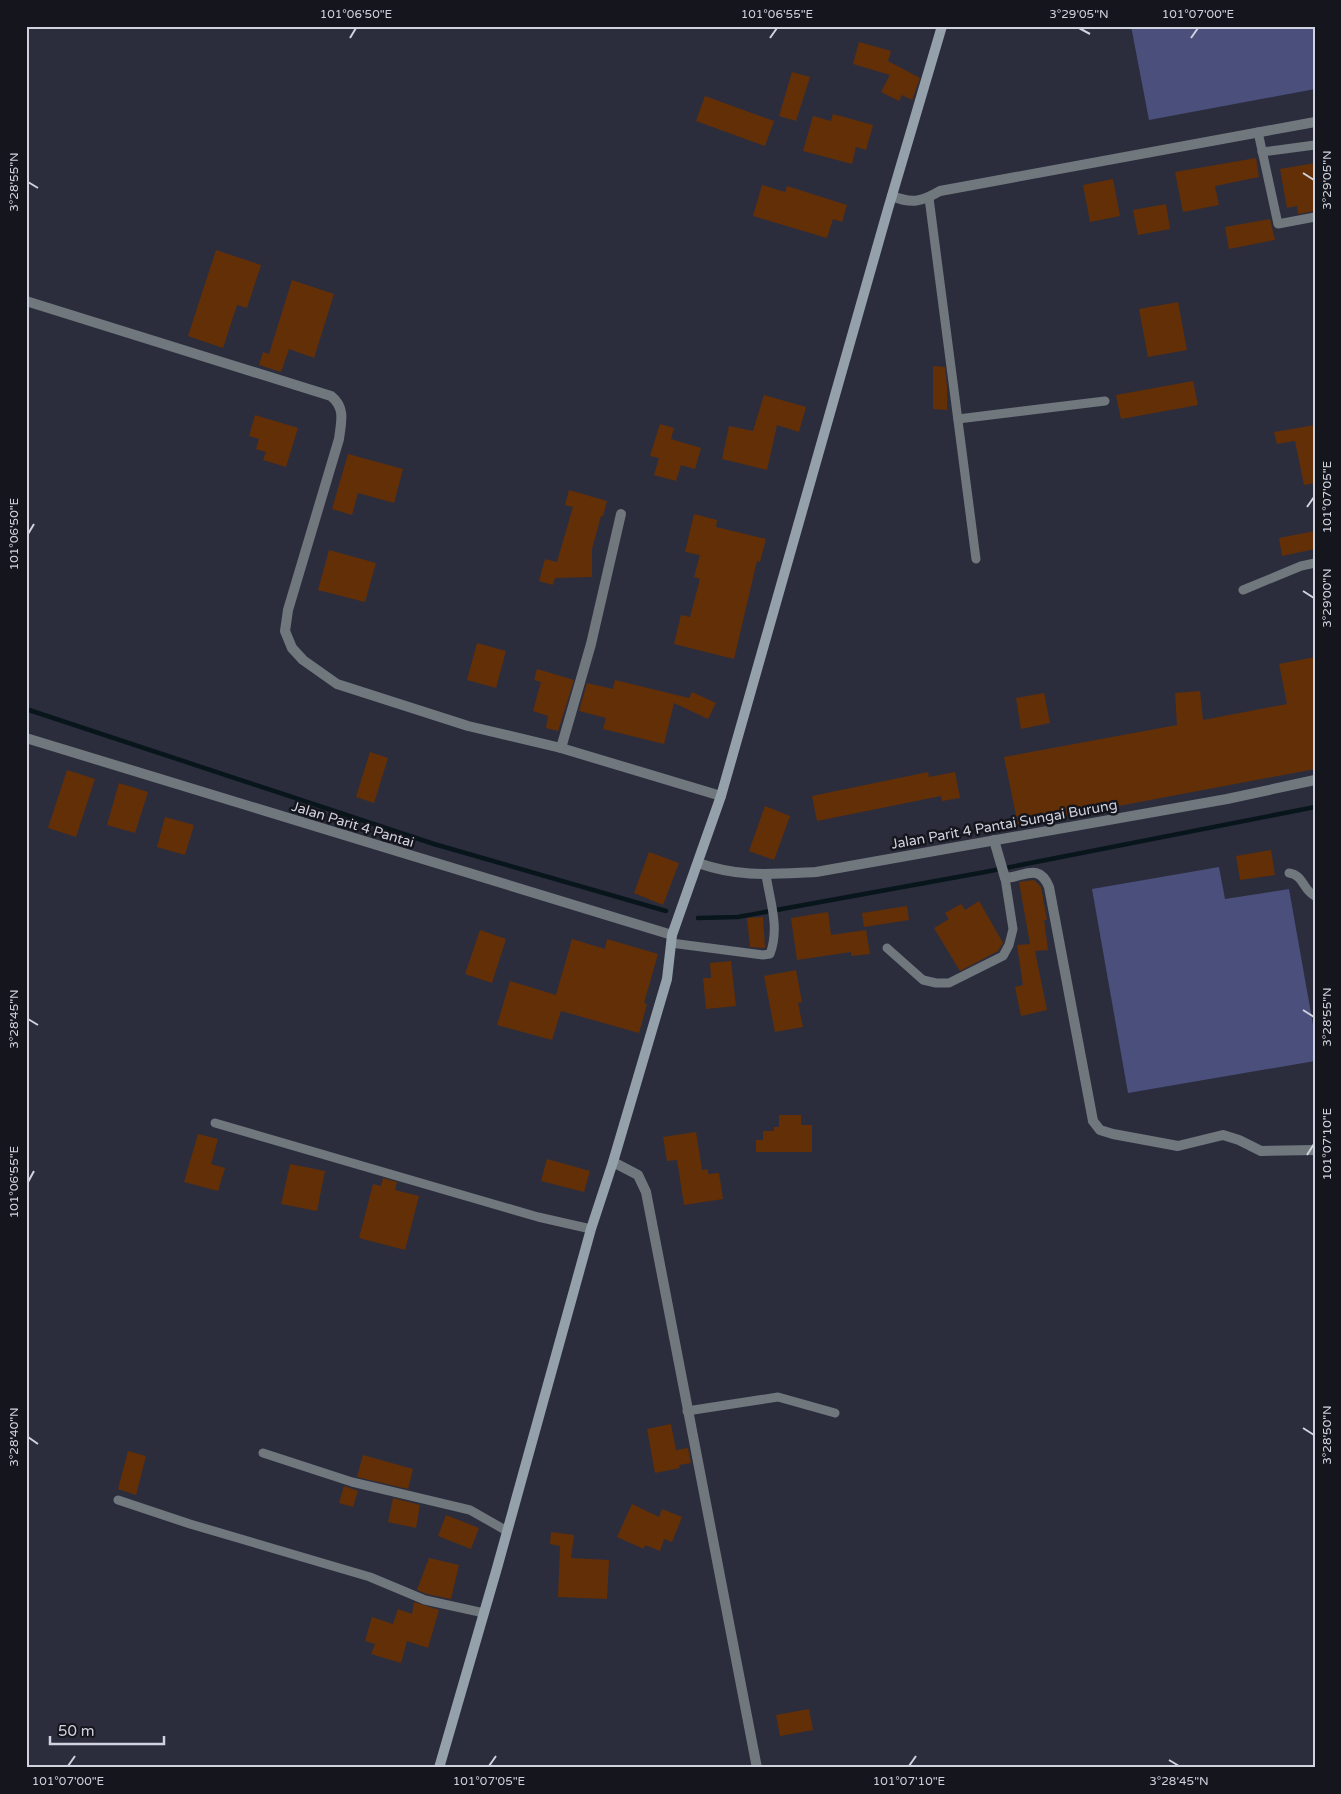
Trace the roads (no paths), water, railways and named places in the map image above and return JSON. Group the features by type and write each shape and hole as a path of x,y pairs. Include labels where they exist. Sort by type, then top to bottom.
{"street":[{"path":"439,1768 591,1229 613,1162 667,979 672,939 721,796 942,26"},
{"path":"892,196 903,201 915,202 928,198 940,191 1315,122"},
{"path":"26,301 331,396 340,405 342,418 339,439 288,610 285,631 292,648 303,660 337,684 468,726 561,748 721,796"},
{"path":"561,748 591,644 621,514"},
{"name":"Jalan Parit 4 Pantai","path":"26,738 672,939"},
{"name":"Jalan Parit 4 Pantai Sungai Burung","path":"698,863 718,870 758,876 816,872 1227,800 1315,780"},
{"path":"994,840 1004,875 1012,877 1028,872 1038,874 1046,880 1049,887 1093,1121 1100,1130 1178,1146 1223,1135 1239,1140 1261,1151 1315,1150"},
{"path":"613,1162 638,1175 646,1192 757,1768"}],"lane":[{"path":"1258,132 1278,224 1315,218"},
{"path":"1262,152 1315,145"},
{"path":"928,198 976,559"},
{"path":"958,419 1105,401"},
{"path":"1243,590 1301,566 1315,563"},
{"path":"1289,873 1296,874 1310,894 1315,896"},
{"path":"672,939 763,955 770,954 774,942 774,918 766,875"},
{"path":"886,948 923,980 936,983 948,983 1003,956 1009,945 1012,929 1004,875"},
{"path":"215,1123 538,1217 591,1229"},
{"path":"687,1411 778,1397 835,1413"},
{"path":"263,1453 352,1482 470,1510 507,1531"},
{"path":"118,1500 190,1524 370,1577 425,1600 484,1613"}],"waterway":[{"path":"26,709 434,844 666,911"},
{"path":"698,918 738,917 985,872 1315,807"}]}
